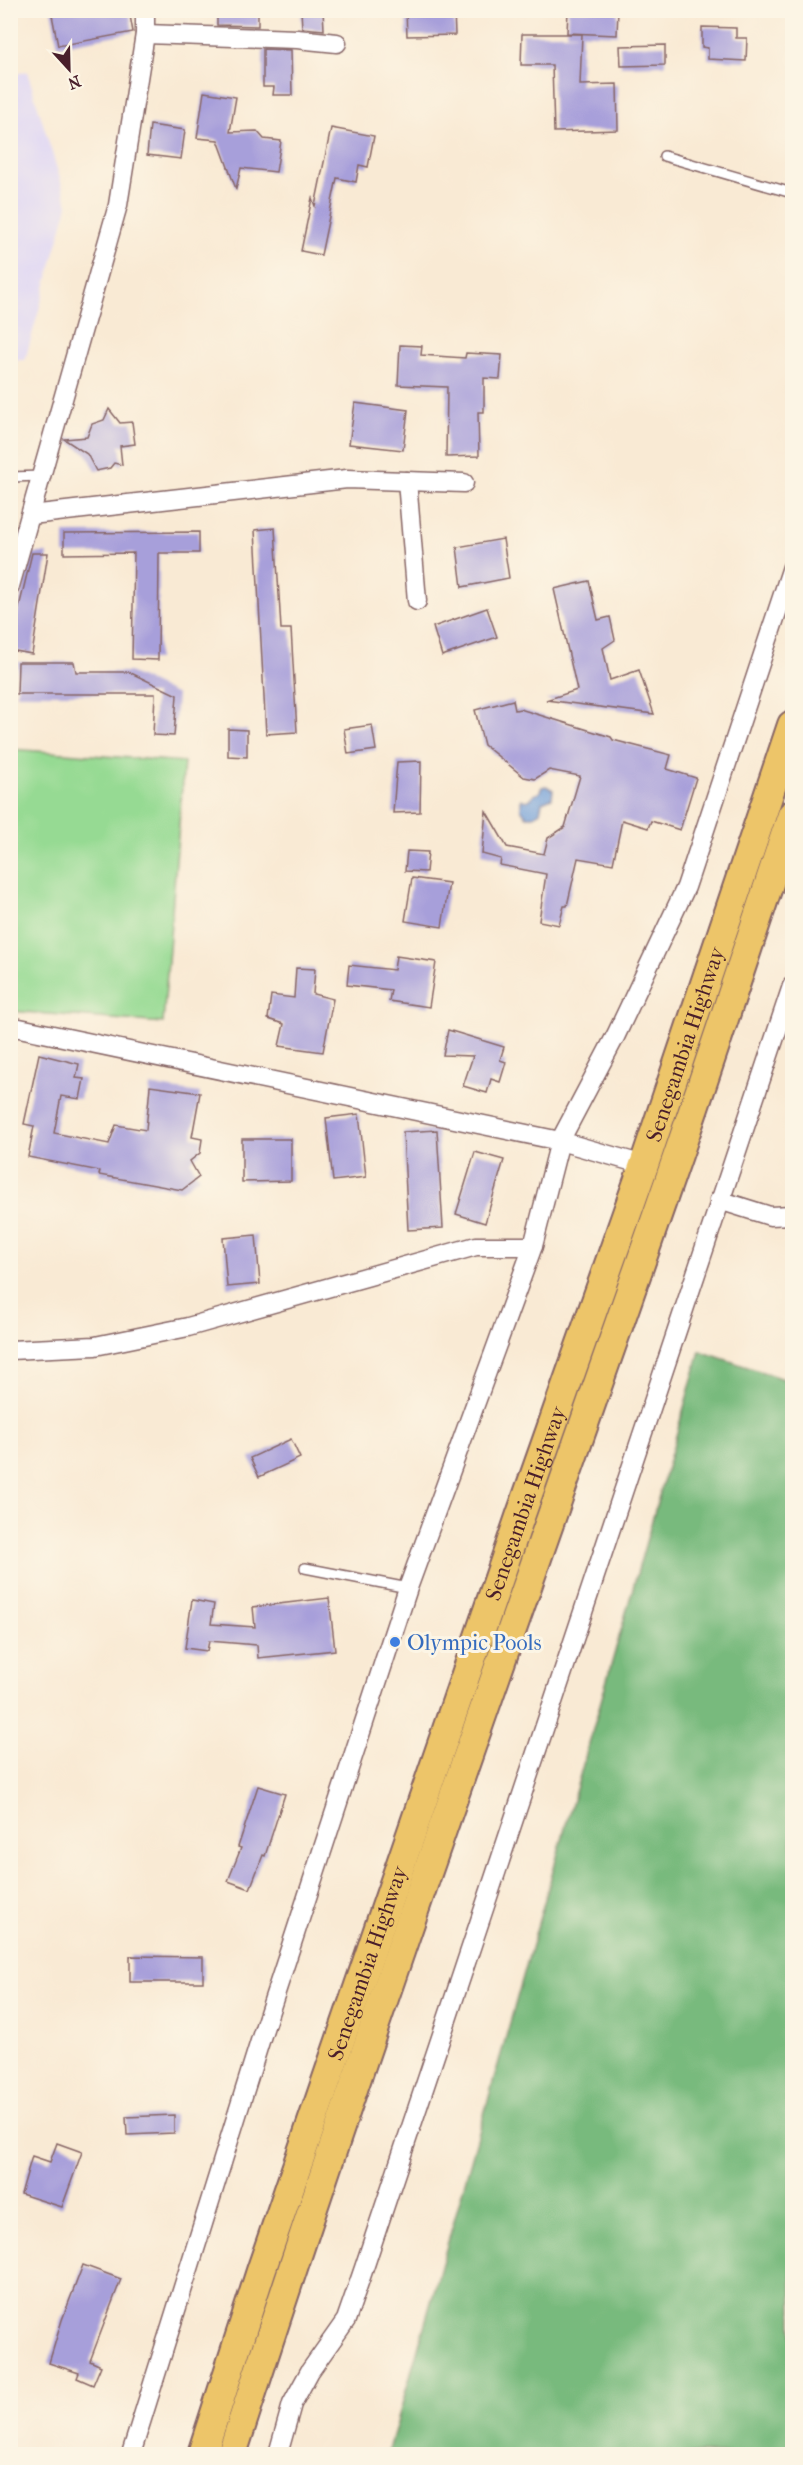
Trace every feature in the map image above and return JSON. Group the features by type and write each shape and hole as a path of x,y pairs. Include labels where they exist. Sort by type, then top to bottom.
{"main road":[{"name":"Senegambia Highway","path":"202,2454 261,2271 520,1517 644,1165 792,725"},
{"name":"Senegambia Highway","path":"232,2454 288,2280 544,1537 672,1174 792,815"}],"street":[{"path":"10,586 118,205 145,34 145,10"},
{"path":"145,34 285,38 337,43"},
{"path":"31,515 347,479 464,483"},
{"path":"407,481 417,601"},
{"path":"131,2454 258,2049 408,1588 533,1246 560,1141 616,1035 686,887 792,567"},
{"path":"278,2454 292,2404 310,2371 346,2320 792,986"},
{"path":"10,1026 560,1141 644,1165"},
{"path":"719,1200 771,1216 792,1215"},
{"path":"10,1350 95,1346 188,1327 476,1246 533,1246"}],"lane":[{"path":"664,156 792,193"},
{"path":"10,477 42,476"},
{"path":"305,1568 408,1588"}],"shaded area":[{"path":"27,71 68,205 25,360 11,360 11,76"}],"green space":[{"path":"10,749 184,762 163,1023 11,1011"},
{"path":"700,1351 792,1382 792,2454 388,2454"}],"water":[{"path":"546,786 553,790 552,798 542,802 540,812 534,816 526,816 521,809 521,799 526,801 531,799 533,795 539,793 542,787"}],"building":[{"path":"51,10 129,10 133,32 58,46"},
{"path":"217,10 258,10 258,26 217,25"},
{"path":"301,10 323,10 324,30 302,28"},
{"path":"406,10 454,10 455,35 407,36"},
{"path":"568,10 618,10 617,35 567,33"},
{"path":"702,27 736,28 736,38 747,38 746,61 708,59 708,48 702,47"},
{"path":"522,34 582,34 580,85 617,84 618,130 554,132 552,65 521,65"},
{"path":"665,45 665,65 621,66 620,46"},
{"path":"263,49 291,50 292,95 273,95 274,87 263,87"},
{"path":"204,92 236,97 230,132 257,131 264,139 281,141 276,172 241,168 236,189 218,140 197,138"},
{"path":"150,125 185,130 181,159 147,155"},
{"path":"331,128 374,136 368,167 359,165 356,182 337,178 321,255 301,251 312,198 315,206"},
{"path":"400,345 422,346 421,355 465,358 466,353 502,355 500,379 484,378 484,412 478,412 479,456 446,457 447,387 398,385"},
{"path":"355,403 408,410 403,450 349,444"},
{"path":"109,409 120,423 132,422 135,444 120,446 122,465 114,463 110,468 96,471 87,454 64,439 87,437 92,424 104,420"},
{"path":"275,528 281,629 291,629 297,732 266,734 255,530"},
{"path":"199,532 199,553 159,553 158,660 132,659 134,553 64,554 64,533"},
{"path":"503,539 509,578 462,587 457,547"},
{"path":"32,553 48,553 32,654 10,650 10,645"},
{"path":"589,581 598,620 610,617 615,640 603,648 610,680 639,670 654,714 546,700 577,690 554,589"},
{"path":"487,608 497,637 442,656 433,627"},
{"path":"18,662 74,662 76,672 129,672 177,695 174,736 153,735 155,694 17,694"},
{"path":"513,700 515,710 520,709 611,737 613,740 671,755 667,769 696,778 680,830 651,821 648,828 622,820 613,864 578,858 567,906 564,906 559,925 539,921 546,874 500,865 501,859 482,854 486,811 507,847 544,854 548,838 565,827 580,776 549,770 535,779 524,777 484,745 475,710"},
{"path":"372,725 376,750 348,754 344,729"},
{"path":"228,729 247,730 247,757 228,756"},
{"path":"421,761 420,812 393,813 397,762"},
{"path":"407,851 428,852 426,872 405,871"},
{"path":"412,878 449,883 442,927 405,921"},
{"path":"396,956 436,962 429,1007 389,1001 391,990 347,985 349,965 394,970"},
{"path":"296,968 315,969 313,994 333,999 323,1052 279,1046 284,1024 268,1019 271,995 294,998"},
{"path":"448,1030 504,1047 500,1060 506,1062 500,1082 491,1079 487,1093 463,1086 473,1056 443,1055"},
{"path":"39,1054 79,1064 76,1078 84,1079 80,1099 61,1096 54,1133 109,1144 116,1125 146,1130 150,1086 200,1093 192,1137 202,1139 200,1153 190,1161 199,1177 182,1190 99,1175 100,1171 28,1157 34,1126 24,1124"},
{"path":"359,1114 366,1177 333,1181 326,1118"},
{"path":"437,1130 443,1228 408,1230 403,1132"},
{"path":"242,1139 291,1139 291,1181 242,1182"},
{"path":"475,1152 504,1160 485,1223 456,1214"},
{"path":"256,1235 260,1284 227,1287 223,1238"},
{"path":"291,1439 300,1458 259,1477 250,1458"},
{"path":"329,1598 335,1650 258,1658 257,1645 209,1641 207,1651 185,1648 192,1600 214,1604 211,1624 255,1627 253,1607"},
{"path":"258,1786 285,1794 265,1856 263,1855 250,1889 228,1881 241,1848 238,1847"},
{"path":"130,1956 203,1957 203,1982 130,1982"},
{"path":"174,2115 174,2133 127,2135 126,2117"},
{"path":"57,2143 82,2152 62,2207 21,2194 32,2156 50,2162"},
{"path":"83,2265 121,2279 90,2361 101,2366 93,2385 77,2378 79,2373 49,2363 62,2320"}],"place":[{"name":"Olympic Pools","path":"395,1642"}]}
